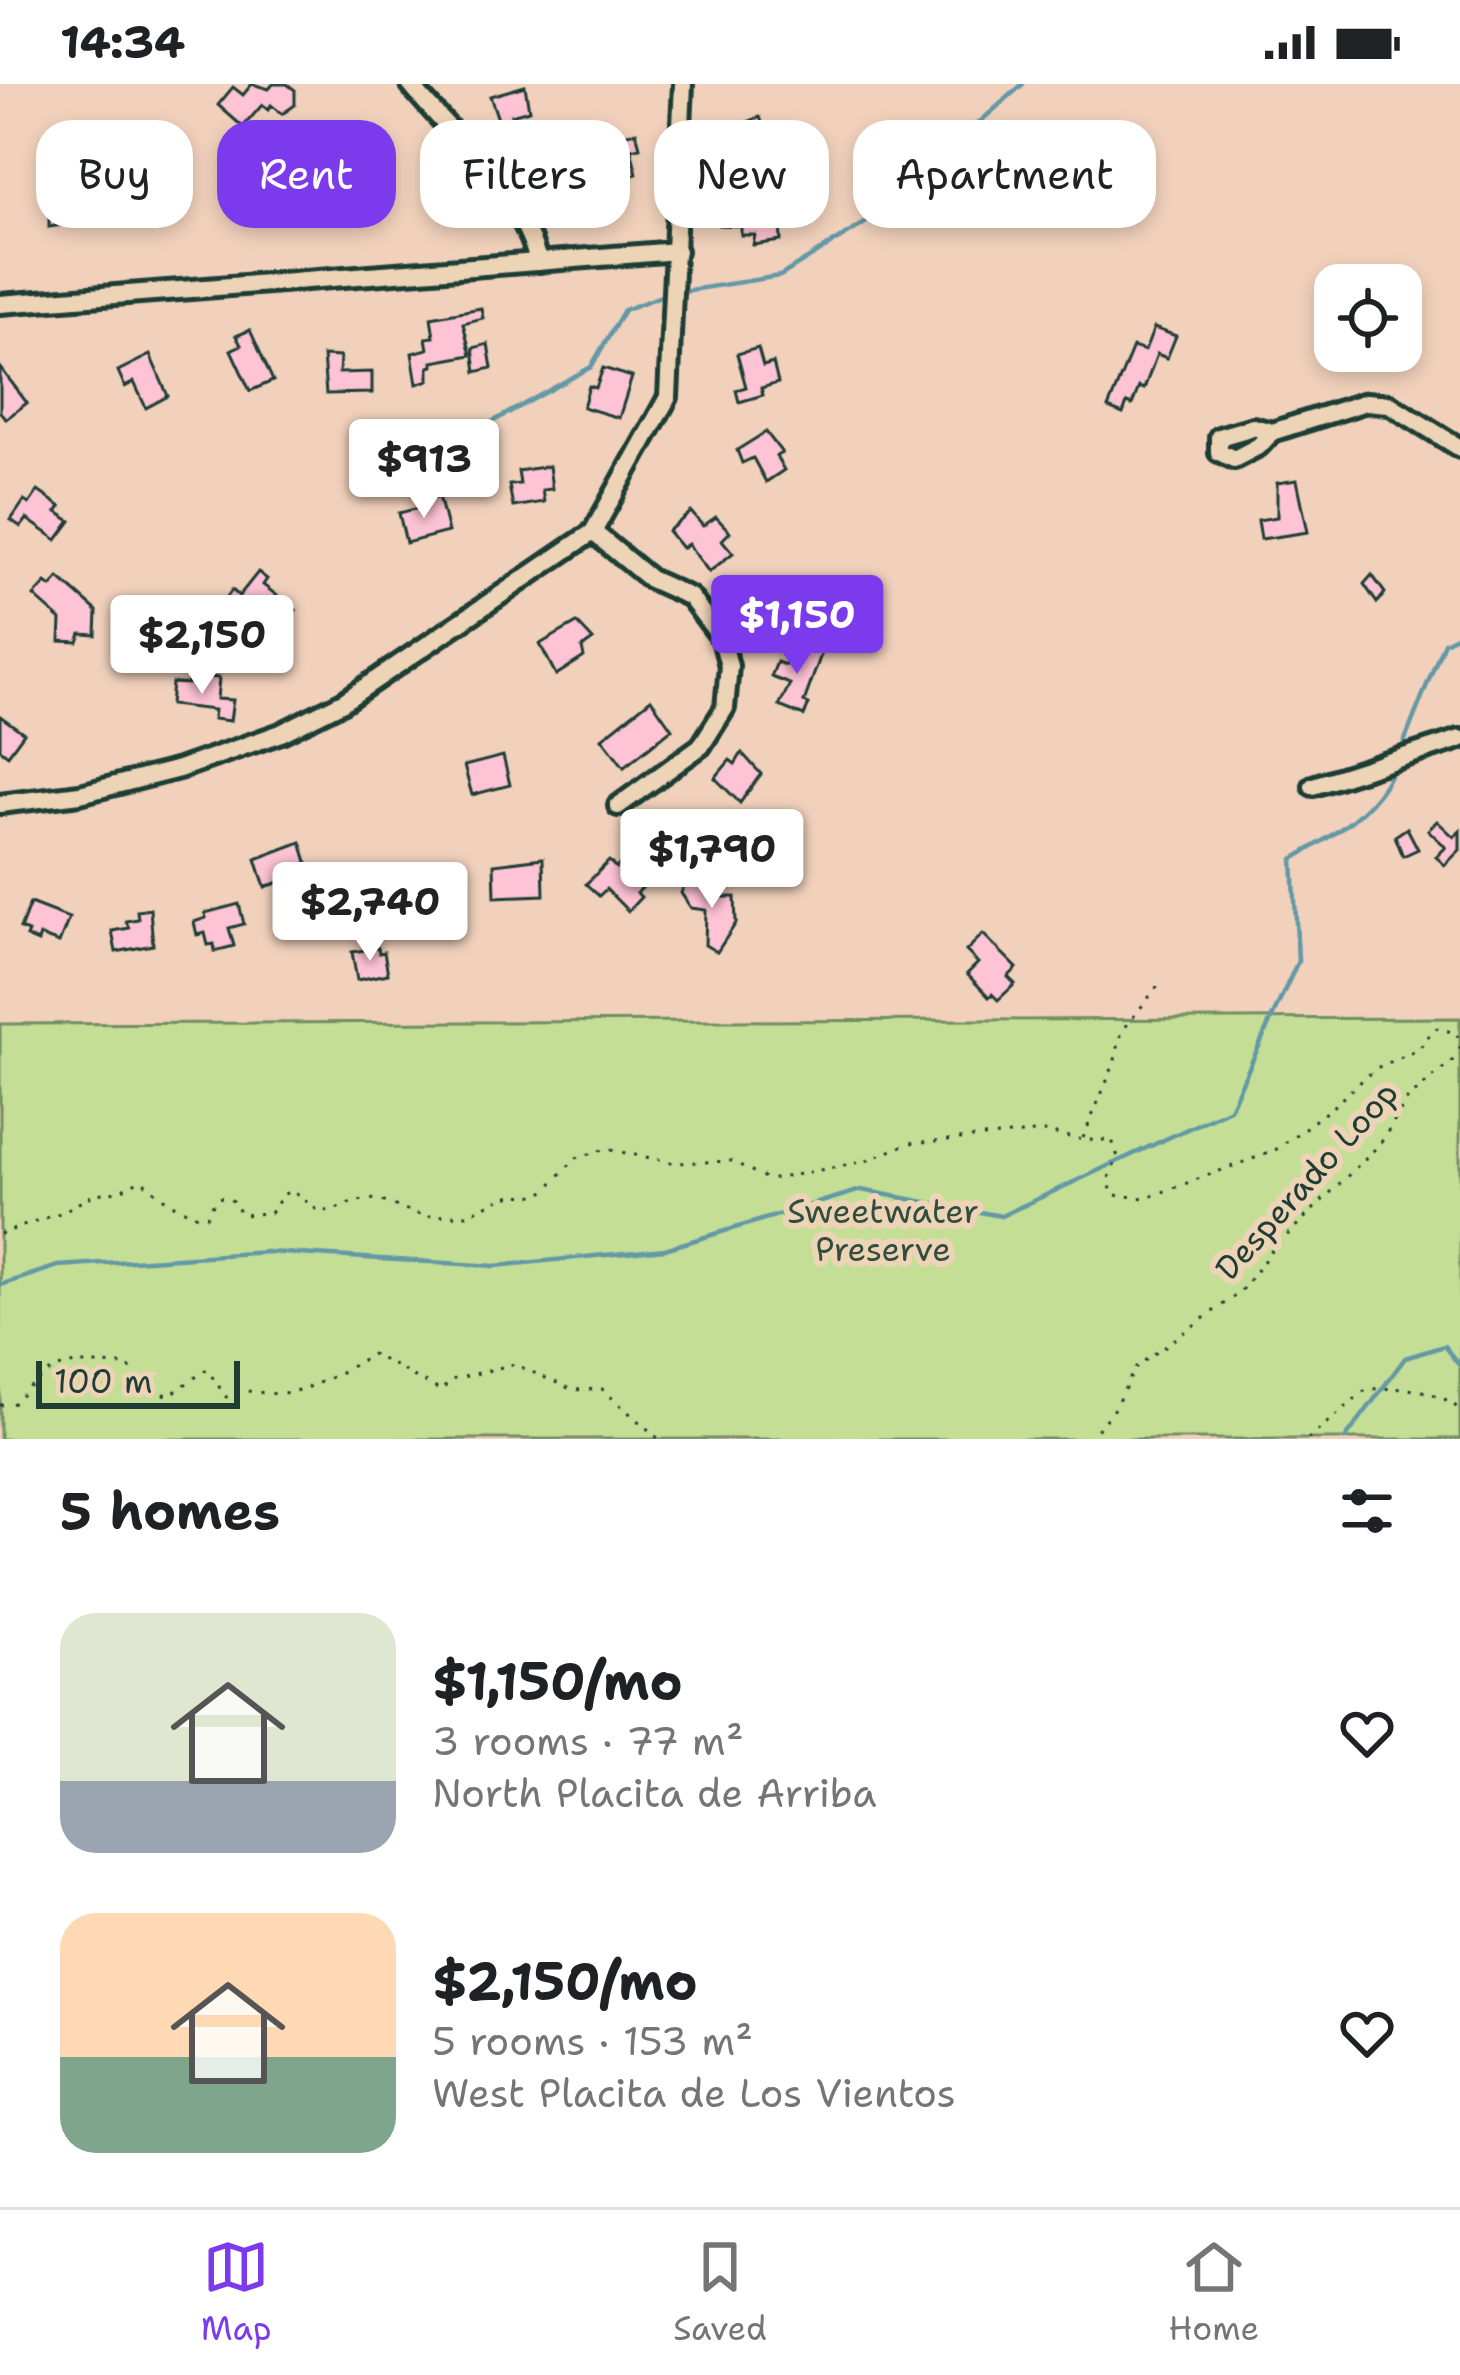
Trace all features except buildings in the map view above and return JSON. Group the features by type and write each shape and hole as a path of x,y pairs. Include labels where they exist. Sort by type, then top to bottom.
{"street":[{"path":"410,84 497,186 533,242 538,262"},
{"path":"0,803 97,790 179,769 281,733 343,702 593,532 668,397 683,84"},
{"path":"0,304 677,251"},
{"path":"1272,431 1344,408 1389,404 1460,448"},
{"path":"593,532 650,579 690,597 722,639 729,666 725,708 701,746 618,806"},
{"path":"1313,786 1460,739"}],"path":[{"path":"0,1234 141,1180 194,1216 207,1216 216,1198 225,1196 241,1215 270,1213 284,1194 293,1191 316,1210 331,1211 376,1199 423,1216 466,1216 506,1196 542,1195 576,1158 607,1149 675,1163 732,1161 769,1180 866,1161 909,1143 1047,1132 1083,1140 1122,1031 1162,981"},
{"name":"Desperado Loop","path":"1083,1140 1112,1140 1118,1156 1108,1180 1113,1195 1146,1198 1274,1150 1376,1068 1418,1050 1435,1028 1457,1033 1460,1053 1407,1100 1380,1144 1272,1250 1239,1292 1136,1367 1115,1408 1090,1439"},
{"path":"0,1405 15,1403 35,1380 61,1364 128,1365 144,1391 170,1395 207,1369 226,1397 246,1388 279,1394 321,1382 371,1354 441,1390 452,1380 514,1364 573,1390 602,1389 659,1439"},
{"path":"1308,1439 1367,1389 1415,1389 1442,1397 1460,1410"}],"green space":[{"name":"Sweetwater Preserve","path":"1460,1018 1460,1439 0,1439 0,1024"}],"waterway":[{"path":"677,292 780,276 865,223 1023,84"},
{"path":"483,427 591,367 624,310 666,294"},
{"path":"1401,750 1444,642 1460,634"},
{"path":"0,1285 58,1266 267,1252 495,1266 665,1249 861,1190 1001,1216 1230,1109 1298,961 1293,859 1365,809 1394,766"},
{"path":"1345,1439 1405,1358 1444,1346 1460,1366"}]}
